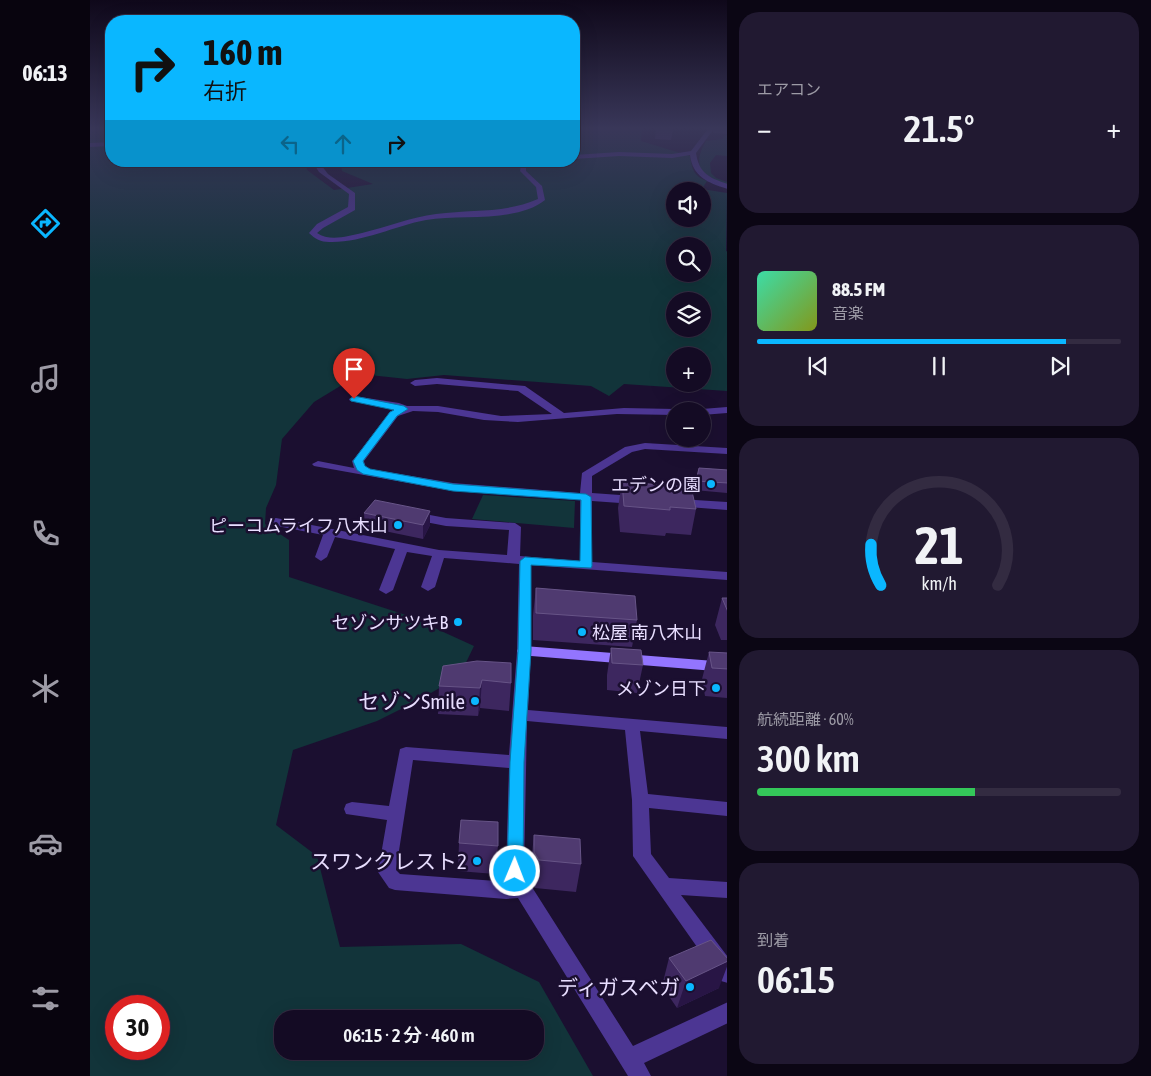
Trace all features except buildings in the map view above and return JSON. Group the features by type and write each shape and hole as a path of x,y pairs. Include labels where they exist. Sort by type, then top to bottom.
{"street":[{"path":"332,178 344,185 352,194 352,208 320,226 313,233 319,238 327,240 360,235 438,216 500,214 526,208 542,200 539,186 531,178"},
{"path":"705,178 727,187"},
{"path":"415,383 437,381 521,388 564,417"},
{"path":"354,399 404,409"},
{"path":"642,501 453,487 364,470 360,468 358,461 394,414 404,409 415,407 502,420 541,419 617,411 666,412"},
{"path":"711,411 727,410"},
{"path":"586,566 586,475 629,449 666,445"},
{"path":"705,447 727,451"},
{"path":"318,464 358,472 364,470"},
{"path":"671,502 727,506"},
{"path":"402,514 446,522 515,527 519,561 524,651 517,762 515,871 523,889 635,1067 727,1012"},
{"path":"276,522 439,554 727,576"},
{"path":"321,557 330,534"},
{"path":"386,590 402,548"},
{"path":"428,586 439,554"},
{"path":"524,651 727,667"},
{"path":"521,715 727,733"},
{"path":"632,725 640,800 642,856 727,974"},
{"path":"517,762 406,752 387,872 395,882 506,891 523,889"},
{"path":"640,800 727,808"},
{"path":"352,809 396,814"},
{"path":"663,886 727,890"}],"green space":[{"path":"90,178 318,178 334,190 373,184 359,178 701,178 707,181 666,182 666,227 711,227 711,190 727,193 727,391 711,390 711,347 666,347 666,387 624,384 609,396 591,386 444,375 407,379 360,374 314,402 282,439 276,485 266,508 265,524 289,540 289,577 406,615 474,646 459,677 377,721 293,750 276,825 317,856 340,947 461,944 539,982 593,1076 90,1076"},
{"path":"712,178 727,182 727,184"},
{"path":"483,495 575,501 574,528 472,519"}],"place":[{"name":"エデンの園","path":"711,484"},
{"name":"ピーコムライフ八木山","path":"398,525"},
{"name":"セゾンサツキB","path":"458,622"},
{"name":"松屋 南八木山","path":"582,632"},
{"name":"メゾン日下","path":"716,688"},
{"name":"セゾンSmile","path":"475,701"},
{"name":"スワンクレスト2","path":"477,861"},
{"name":"ディガスベガ","path":"690,987"}],"route":[{"path":"354,399 398,406 404,409 394,414 358,461 360,468 367,472 453,487 586,497 586,566 525,561 524,651 517,762 515,871"}]}
